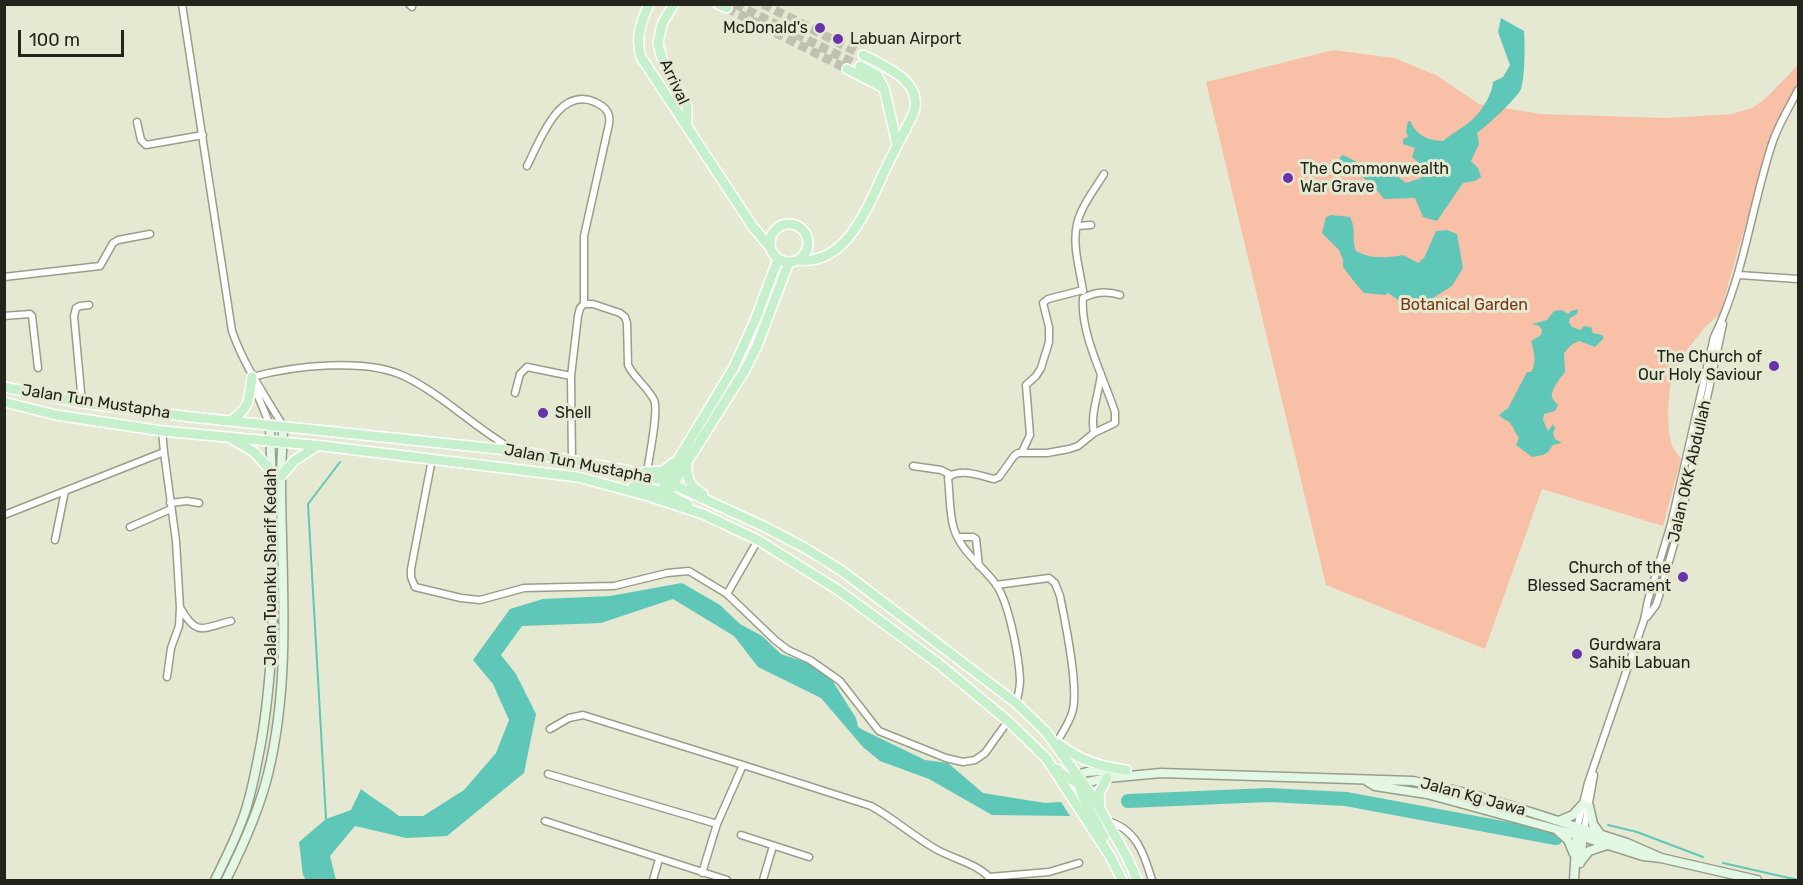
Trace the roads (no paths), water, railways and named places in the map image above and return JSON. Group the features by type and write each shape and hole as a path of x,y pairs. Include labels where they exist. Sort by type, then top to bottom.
{"main road":[{"path":"649,4 638,33 638,48 641,57 758,234 778,259 805,261 823,257 847,240 859,222 914,112 916,96 907,81 863,55"},
{"name":"Arrival","path":"674,4 662,24 659,49 662,60 687,106 687,127"},
{"path":"860,66 877,75 884,88 897,144"},
{"path":"847,69 884,88"},
{"path":"665,492 685,457 745,370 794,261 807,250 805,232 800,227 788,224 776,230 772,235 770,248"},
{"path":"625,470 663,471 685,457 734,367 756,318 778,259"},
{"path":"231,421 244,411 248,403 252,377"},
{"name":"Jalan Tun Mustapha","path":"4,387 82,403 517,451 625,470 669,483 805,548 842,571 1016,703 1046,732 1101,809 1137,880"},
{"path":"4,402 56,415 162,431 432,459 578,477 665,492 703,514 758,540 838,590 939,664 1008,721 1062,774 1079,781 1082,795 1107,845 1110,856"},
{"name":"Jalan Tuanku Sharif Kedah","path":"215,880 244,817 254,780 265,718 272,660 273,625 270,425"},
{"name":"Jalan Tuanku Sharif Kedah","path":"226,880 254,819 268,775 278,725 285,620 281,476 283,426"},
{"path":"226,436 254,452 272,472"},
{"path":"281,476 294,461 320,446"},
{"path":"685,457 687,475 692,486 702,494 729,507 740,516"},
{"path":"578,477 703,514"},
{"path":"1046,732 1071,753 1090,763 1126,770"},
{"path":"1046,758 1110,856 1122,880"},
{"name":"Jalan Kg Jawa","path":"1079,781 1104,770 1367,781 1375,786 1427,794 1580,833"},
{"name":"Jalan Kg Jawa","path":"1079,781 1161,773"},
{"path":"1101,809 1099,793 1107,778"},
{"path":"1601,835 1593,824 1586,805 1558,826 1578,860 1589,851 1608,845"},
{"path":"1580,833 1601,835 1645,849 1661,858"},
{"path":"1580,833 1643,856 1758,880"},
{"name":"Jalan OKK Abdullah","path":"1576,880 1580,833"}],"street":[{"path":"182,4 232,331 270,425"},
{"name":"Jalan OKK Abdullah","path":"1580,833 1594,768 1644,620 1671,524 1714,337 1739,275 1772,143 1798,90"},
{"path":"527,166 555,114 568,102 589,100 603,106 607,111 610,117 609,124 584,236 584,304 580,308 576,323 571,376 572,462"},
{"path":"137,122 141,140 146,145 203,135"},
{"path":"1016,703 1020,683 1018,663 1004,600 996,585 958,537 951,517 948,478 959,472 994,479 999,477 1014,456 1022,452 1047,453 1078,446 1094,433 1117,420 1085,322 1083,290 1076,248 1077,226 1086,203 1104,174"},
{"path":"1077,226 1091,225"},
{"path":"4,277 100,266 113,243 150,234"},
{"path":"1739,275 1798,279"},
{"path":"1022,452 1030,435 1026,385 1041,368 1049,342 1049,327 1043,303 1048,299 1083,290"},
{"path":"1083,298 1098,293 1112,292 1120,295"},
{"path":"584,304 593,304 620,313 627,322 628,365 648,391 656,406 647,472"},
{"path":"82,403 74,316 76,308 89,305"},
{"path":"4,316 30,314 32,316 38,368"},
{"path":"252,377 274,371 330,365 394,372 407,377 517,451"},
{"path":"515,393 520,374 527,367 571,376"},
{"path":"1094,433 1094,408 1099,393 1101,371"},
{"path":"252,377 283,426"},
{"path":"162,431 176,541 180,608 179,626 171,648 167,677"},
{"path":"4,515 164,452"},
{"path":"432,459 411,569 415,587 480,600 524,588 614,586 667,573 690,571 727,594 788,650 810,660 840,681 879,731 946,758 963,762 975,760 985,753 1008,721"},
{"path":"913,466 941,470 951,475"},
{"path":"55,540 65,491"},
{"path":"130,527 170,506 187,501 200,503"},
{"path":"958,537 976,539 979,566"},
{"path":"727,594 758,540"},
{"path":"996,585 1049,578 1060,596 1073,682 1073,710 1057,742"},
{"path":"180,608 190,625 197,628 231,621"},
{"path":"550,729 569,718 583,715 871,806 935,849 979,868 988,879 1049,872 1079,863"},
{"path":"702,873 717,824 743,765"},
{"path":"548,774 717,824"},
{"path":"545,821 727,880"},
{"path":"1107,821 1118,824 1134,836 1141,846 1152,880"},
{"path":"741,835 809,857"},
{"path":"763,880 773,846"},
{"path":"653,880 659,859"}],"water":[{"path":"1501,18 1524,31 1525,52 1521,89 1501,112 1477,133 1479,144 1471,161 1478,168 1481,177 1475,181 1463,183 1437,221 1423,217 1415,198 1384,199 1370,183 1340,162 1340,157 1343,155 1387,177 1397,176 1406,183 1421,178 1423,171 1412,157 1415,148 1403,144 1403,139 1408,137 1406,131 1408,121 1423,136 1443,141 1476,116 1487,99 1493,82 1503,77 1510,65 1498,32"},
{"path":"1331,215 1350,217 1356,251 1373,257 1403,255 1418,263 1424,258 1436,231 1447,230 1457,234 1463,268 1452,286 1425,303 1415,298 1404,304 1388,293 1385,295 1364,293 1343,267 1339,250 1322,233 1326,217"},
{"path":"1578,309 1577,314 1570,318 1569,322 1572,327 1580,330 1584,326 1591,327 1593,333 1602,335 1604,338 1595,347 1579,341 1571,345 1564,353 1565,372 1552,394 1558,405 1555,411 1544,414 1543,420 1548,431 1553,424 1555,439 1562,443 1553,445 1543,455 1532,457 1516,445 1519,438 1510,423 1499,415 1508,408 1527,372 1533,369 1534,357 1531,341 1541,335 1542,330 1539,326 1532,324 1547,320 1554,311 1562,310 1568,314"},
{"path":"682,583 720,605 740,624 762,636 781,654 814,665 832,680 856,718 858,727 925,760 948,763 983,793 1045,803 1061,802 1070,816 992,815 929,779 880,761 863,747 821,698 758,667 734,636 673,599 601,623 522,626 501,655 516,674 536,714 524,773 447,836 406,838 355,826 330,856 336,880 306,880 303,875 299,842 326,819 351,810 361,789 399,816 423,816 464,790 496,753 509,720 493,684 473,660 510,609 543,599 610,596"}],"waterway":[{"path":"326,819 308,504 340,462"},
{"path":"1128,801 1269,795 1346,799 1556,838"},
{"path":"1608,825 1637,832 1703,857"},
{"path":"1723,863 1798,880"}],"tunnel":[{"path":"735,4 860,66"},
{"path":"763,4 863,55"},
{"path":"727,8 847,69"}],"place":[{"name":"McDonald's","path":"820,28"},
{"name":"Labuan Airport","path":"838,39"},
{"name":"The Commonwealth War Grave","path":"1288,178"},
{"name":"The Church of Our Holy Saviour","path":"1774,366"},
{"name":"Shell","path":"543,413"},
{"name":"Church of the Blessed Sacrament","path":"1683,577"},
{"name":"Gurdwara Sahib Labuan","path":"1577,654"}],"park label":[{"name":"Botanical Garden","path":"1464,305"}]}
